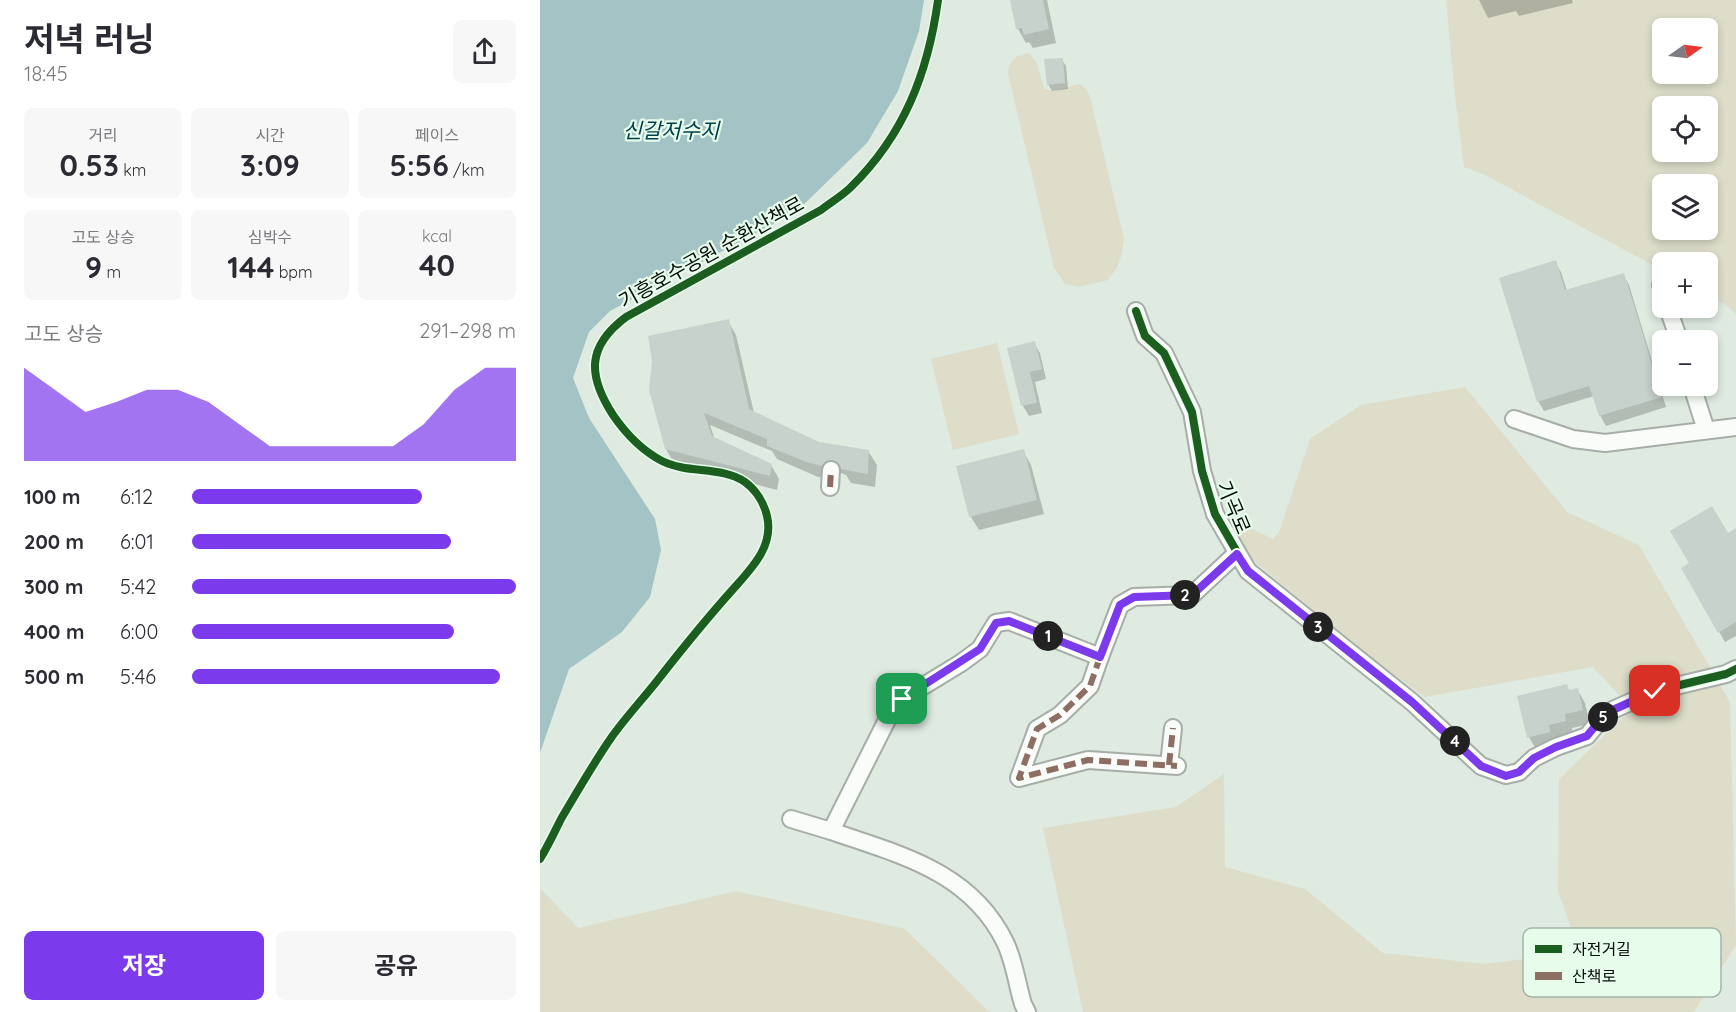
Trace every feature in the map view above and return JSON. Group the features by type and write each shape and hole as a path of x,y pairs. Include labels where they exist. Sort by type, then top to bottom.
{"street":[{"name":"기곡로","path":"1136,311 1145,336 1164,353 1192,412 1202,471 1215,514 1248,571 1412,702 1481,766 1506,776 1519,772 1534,758 1587,736 1606,713 1655,691 1726,674 1736,669"},
{"path":"1695,396 1706,430"},
{"path":"1514,419 1573,439 1605,443 1736,427"},
{"path":"1173,728 1173,765 1088,760 1019,778 1037,729 1059,715 1090,686 1120,605 1134,597 1192,595 1237,554"},
{"path":"831,831 889,716 902,699 980,649 996,623 1009,621 1100,657"},
{"path":"791,819 917,861 959,885 987,912 1006,944 1027,1012"}],"green space":[{"path":"1446,0 1736,0 1736,314 1718,301 1718,252 1652,252 1652,265 1485,175 1464,167"},
{"path":"1029,53 1037,63 1044,89 1054,91 1079,84 1086,89 1090,97 1124,239 1122,254 1116,269 1108,280 1078,287 1065,284 1054,268 1008,74 1014,59"},
{"path":"997,343 1019,434 953,450 931,359"},
{"path":"1465,387 1567,512 1639,545 1730,702 1736,945 1721,969 1721,928 1571,928 1558,891 1559,779 1632,709 1593,667 1425,697 1371,658 1255,562 1237,535 1246,526 1273,539 1279,532 1310,439 1361,405"},
{"path":"1224,774 1225,867 1305,889 1383,953 1485,964 1523,959 1523,997 1703,997 1694,1012 1083,1012 1043,828 1176,807"},
{"path":"540,888 578,928 736,891 905,929 989,1012 540,1012"}],"water":[{"name":"신갈저수지","path":"540,0 924,0 919,31 898,91 867,143 796,212 610,311 589,332 573,378 589,418 655,519 661,550 650,597 622,632 569,669 540,753"}],"building":[{"path":"1010,0 1043,0 1049,29 1024,35 1022,28 1016,29"},
{"path":"1063,58 1065,83 1047,85 1044,59"},
{"path":"1556,260 1565,290 1624,273 1652,364 1652,396 1662,397 1599,416 1589,386 1537,402 1499,278"},
{"path":"729,319 749,409 819,442 869,450 868,474 841,469 837,462 832,460 826,461 822,466 809,463 767,446 767,439 704,413 712,436 772,464 770,476 665,449 649,390 652,361 648,336"},
{"path":"1035,341 1042,369 1030,372 1037,403 1021,406 1007,348"},
{"path":"1024,449 1037,500 969,517 956,466"},
{"path":"1712,506 1728,533 1736,528 1736,622 1718,633 1681,568 1689,563 1670,531"},
{"path":"1567,684 1569,690 1578,688 1583,710 1565,714 1566,721 1549,725 1550,732 1527,738 1517,696"}],"marked path":[{"path":"830,487 831,470"},
{"path":"1100,657 1090,686 1060,715 1037,729 1019,778 1088,760 1177,766"},
{"path":"1169,765 1173,728"}],"cycle path":[{"name":"기흥호수공원 순환산책로","path":"540,859 561,819 611,738 695,633 749,572 765,546 767,537 767,516 764,506 745,482 726,474 683,468 662,461 647,452 629,435 613,415 599,387 595,363 598,351 613,328 626,317 821,210 851,187 886,146 911,101 928,53 938,0"},
{"path":"1136,311 1145,336 1164,353 1192,412 1202,471 1215,514 1248,571 1412,702 1481,766 1506,775 1519,772 1534,758 1587,736 1606,713 1655,691 1726,674 1736,669"}],"route":[{"path":"902,699 980,649 996,623 1009,621 1100,657 1120,605 1134,597 1192,595 1237,554 1248,571 1412,702 1481,766 1506,776 1519,772 1534,758 1556,747 1587,736 1606,713 1655,691"}]}
